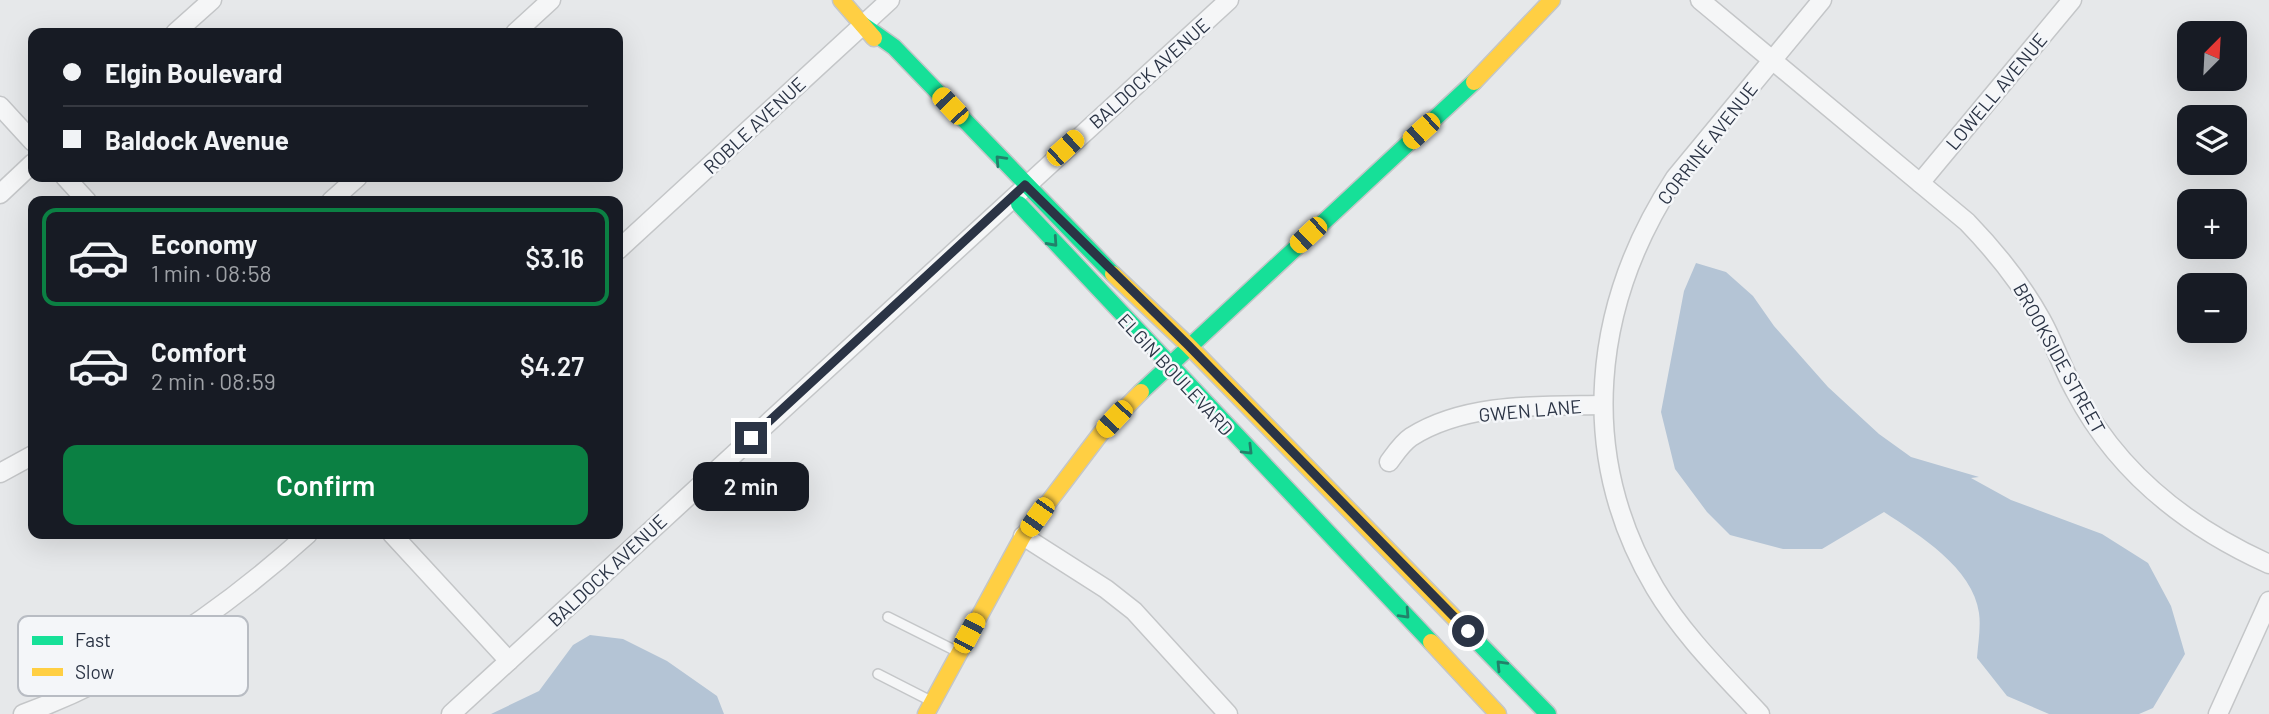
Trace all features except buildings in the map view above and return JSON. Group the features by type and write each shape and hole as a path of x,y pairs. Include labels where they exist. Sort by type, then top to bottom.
{"main road":[{"name":"ELGIN BOULEVARD","path":"841,0 986,166"},
{"path":"930,708 1023,536 1101,433 1188,345 1477,79 1552,0"},
{"name":"ELGIN BOULEVARD","path":"863,25 894,47 1166,366 1310,513 1498,714"},
{"name":"ELGIN BOULEVARD","path":"1014,190 1188,345 1548,714"}],"street":[{"path":"181,28 212,0"},
{"path":"520,28 551,0"},
{"name":"ROBLE AVENUE","path":"623,245 890,0"},
{"name":"BALDOCK AVENUE","path":"451,714 1014,190 1228,0"},
{"name":"BROOKSIDE STREET","path":"1700,0 1967,222 2021,285 2094,424 2141,481 2199,527 2269,564"},
{"name":"CORRINE AVENUE","path":"1760,714 1677,620 1637,554 1612,478 1603,405 1605,358 1612,317 1638,241 1675,178 1822,0"},
{"name":"LOWELL AVENUE","path":"1920,183 2072,0"},
{"path":"0,106 28,137"},
{"path":"0,194 28,168"},
{"path":"70,182 82,196"},
{"path":"337,196 352,182"},
{"name":"GWEN LANE","path":"1389,462 1409,438 1470,415 1507,408 1603,405"},
{"path":"0,473 28,458"},
{"path":"1023,536 1106,589 1134,611 1228,714"},
{"path":"206,616 302,539"},
{"path":"397,539 509,661"},
{"path":"2218,714 2269,601"},
{"path":"23,714 62,696"}],"lane":[{"path":"888,617 959,652"},
{"path":"878,674 930,708"}],"water":[{"path":"1696,263 1726,272 1753,296 1774,326 1828,387 1879,434 1911,457 1979,477 1971,478 2011,500 2102,534 2148,563 2171,606 2185,654 2153,708 2139,714 2049,714 2007,696 1977,658 1979,613 1967,581 1956,567 1928,542 1884,512 1822,549 1783,549 1730,535 1707,512 1675,469 1661,412 1684,291"},
{"path":"590,635 623,639 667,661 717,696 724,714 491,714 539,691 573,645"}],"traffic: fast":[{"path":"863,25 894,47 1113,274"},
{"path":"1141,392 1474,82"},
{"path":"1019,204 1431,642"},
{"path":"1471,635 1548,714"}],"traffic: slow":[{"path":"841,0 874,38"},
{"path":"1474,82 1552,0"},
{"path":"1113,274 1188,345 1471,635"},
{"path":"926,714 1023,536 1101,433 1141,392"},
{"path":"1431,642 1498,714"}],"route":[{"path":"751,438 1025,185 1089,252 1188,345 1468,631"}]}
